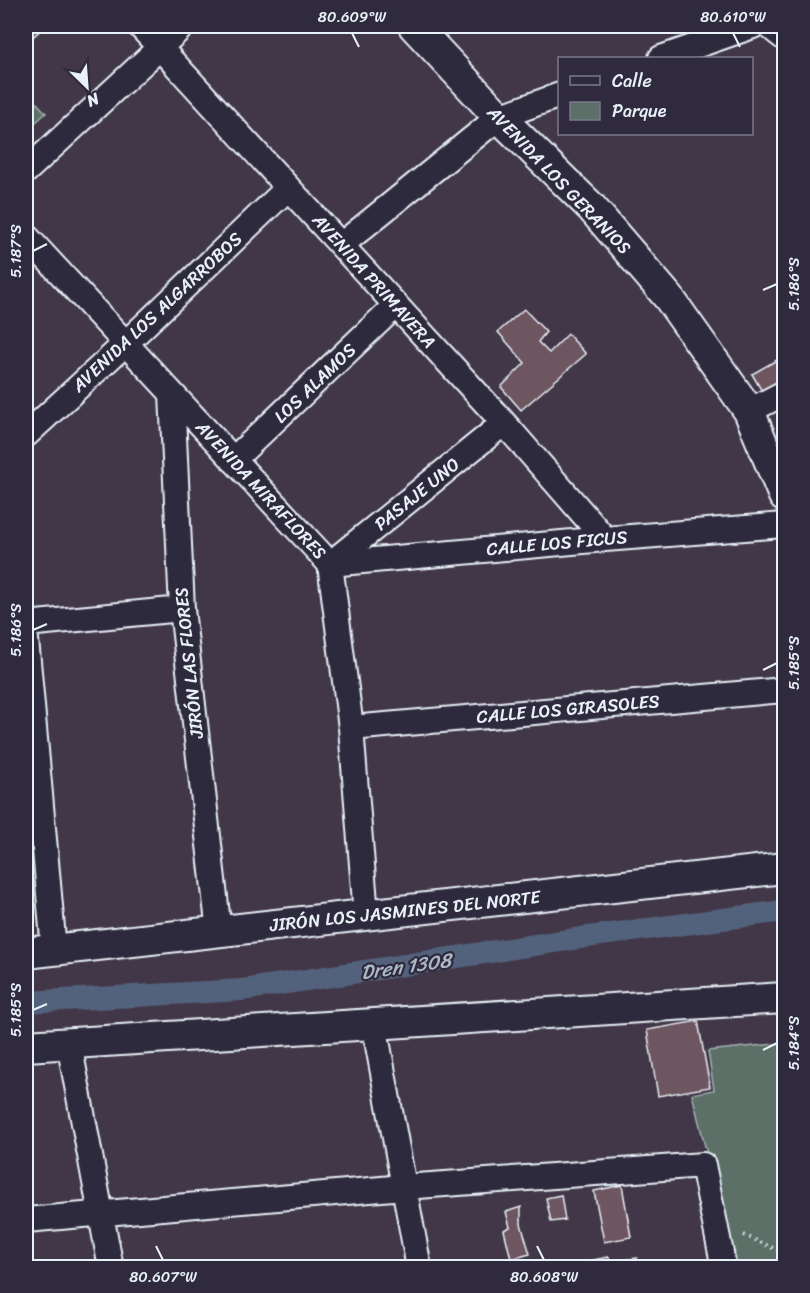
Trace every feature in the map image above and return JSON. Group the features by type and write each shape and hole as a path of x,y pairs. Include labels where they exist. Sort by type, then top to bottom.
{"street":[{"name":"AVENIDA PRIMAVERA","path":"140,26 504,423 605,538"},
{"path":"26,171 183,26"},
{"name":"AVENIDA LOS GERANIOS","path":"414,26 499,117 591,207 669,298 749,411 784,496"},
{"path":"664,57 753,26"},
{"path":"774,26 784,34"},
{"path":"341,245 499,117 558,96"},
{"name":"AVENIDA LOS ALGARROBOS","path":"26,435 288,188"},
{"name":"AVENIDA MIRAFLORES","path":"26,236 330,564 351,728 366,915"},
{"name":"LOS ALAMOS","path":"233,460 396,305"},
{"path":"749,411 784,393"},
{"name":"JIRÓN LAS FLORES","path":"172,394 182,609 219,932"},
{"name":"PASAJE UNO","path":"330,564 504,423"},
{"name":"CALLE LOS FICUS","path":"330,564 605,538 784,525"},
{"path":"26,624 182,609"},
{"path":"26,639 40,951"},
{"name":"CALLE LOS GIRASOLES","path":"351,728 784,690"},
{"name":"JIRÓN LOS JASMINES DEL NORTE","path":"40,951 784,868"},
{"path":"26,1046 784,998"},
{"path":"374,1024 418,1268"},
{"path":"69,1043 111,1268"},
{"path":"26,1220 404,1187 703,1165 724,1268"}],"path":[{"path":"744,1235 784,1253"}],"green space":[{"path":"26,91 46,113 26,131"},
{"path":"784,1043 784,1267 735,1267 692,1094 714,1090 708,1051"}],"building":[{"path":"26,26 45,26 26,43"},
{"path":"524,309 546,332 538,342 549,353 568,334 586,354 521,410 501,387 525,363 498,332"},
{"path":"784,356 784,381 763,393 752,374"},
{"path":"698,1021 710,1087 658,1096 647,1030"},
{"path":"622,1185 631,1237 604,1242 594,1191"},
{"path":"561,1195 565,1220 551,1222 546,1198"},
{"path":"521,1207 521,1224 530,1254 511,1259 504,1230 510,1227 506,1212"},
{"path":"609,1257 611,1268 589,1268 588,1261"},
{"path":"637,1258 639,1268 623,1268 622,1260"},
{"path":"506,1260 508,1267 532,1262 533,1268 496,1268 495,1262"}],"waterway":[{"name":"Dren 1308","path":"26,1002 242,990 587,937 784,911"}]}
